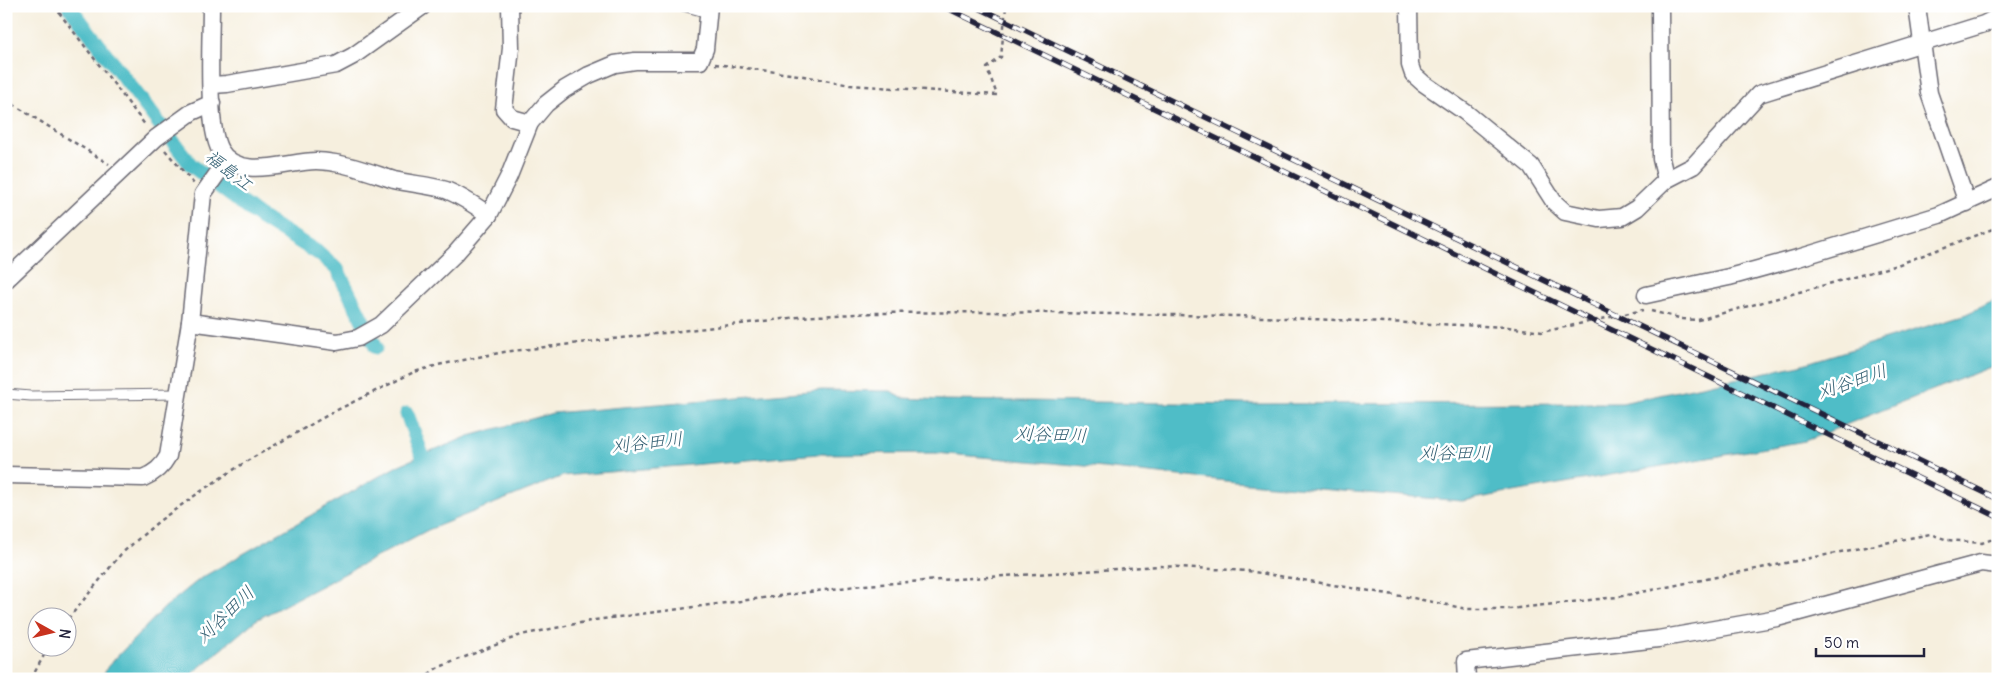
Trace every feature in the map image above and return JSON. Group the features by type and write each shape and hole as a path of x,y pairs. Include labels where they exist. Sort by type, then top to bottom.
{"street":[{"path":"6,475 143,478 154,474 163,465 168,456 190,322 205,191 223,165 220,150 214,137 211,6"},
{"path":"212,85 227,84 336,64 353,56 423,6"},
{"path":"510,6 510,48 504,109 512,118 530,123"},
{"path":"1409,6 1410,65 1413,74 1465,112 1531,166 1554,202 1565,212 1599,219 1622,217 1637,208 1666,180 1694,166 1759,94 1984,24 1998,17"},
{"path":"1660,6 1661,159 1666,180"},
{"path":"1917,6 1929,92 1967,203"},
{"path":"190,322 337,342 358,338 381,324 455,254 489,215 509,176 530,123 546,104 589,74 615,64 635,61 700,61 705,49 708,9"},
{"path":"6,280 156,138 192,112 212,103"},
{"path":"223,165 262,168 316,161 338,164 396,180 447,190 489,215"},
{"path":"1646,295 1730,277 1798,258 1939,215 1998,188"},
{"path":"1467,679 1466,661 1658,639 1750,623 1777,618 1981,563 1998,564"}],"lane":[{"path":"683,6 708,9"},
{"path":"6,394 31,396 178,394"}],"path":[{"path":"54,6 156,138 205,191"},
{"path":"700,61 850,85 997,95 987,68 1001,57 1006,6"},
{"path":"6,100 121,171"},
{"path":"76,608 121,554 159,521 247,461 333,412 414,372 438,365 504,352 798,317 874,313 990,312 1237,316 1508,327 1542,332 1642,310 1698,320 1897,265 1998,227"},
{"path":"422,679 437,668 521,635 576,624 862,585 1161,566 1248,571 1413,598 1467,609 1509,609 1617,597 1930,534 1948,540 1982,543 1998,537"},
{"path":"32,679 43,658"}],"water":[{"name":"刈谷田川","path":"1998,299 1998,364 1805,441 1462,501 1236,482 935,453 818,454 563,476 428,530 256,620 195,671 191,679 101,679 108,666 164,608 201,578 399,465 469,436 553,413 822,390 891,391 902,398 944,400 1246,404 1622,403 1800,365 1964,315"}],"waterway":[{"name":"福島江","path":"69,6 191,165 260,217 320,254 337,269 376,347"},
{"name":"福島江","path":"407,414 429,474"}],"railway":[{"path":"943,6 1998,517"},
{"path":"975,6 1998,499"}]}
